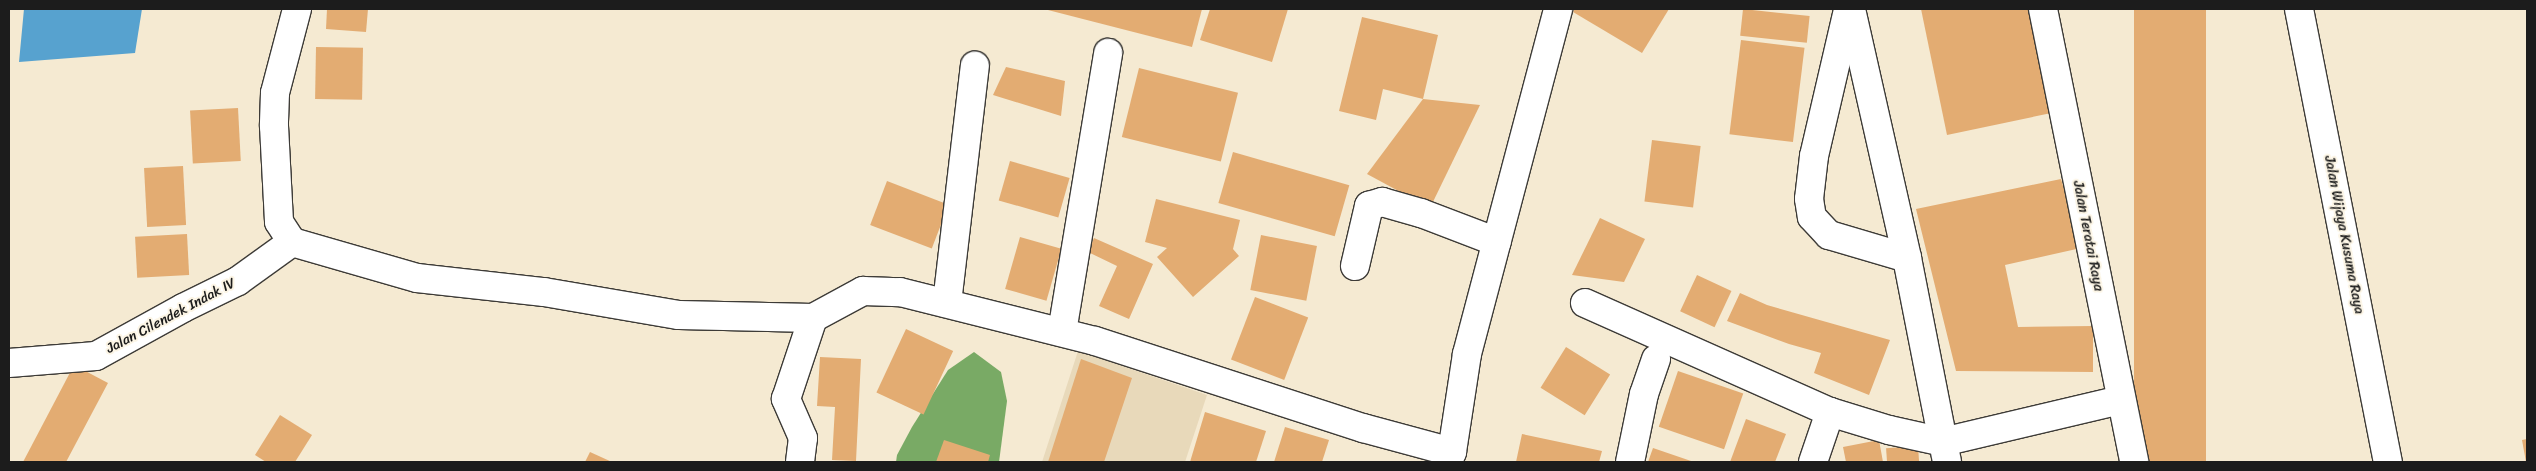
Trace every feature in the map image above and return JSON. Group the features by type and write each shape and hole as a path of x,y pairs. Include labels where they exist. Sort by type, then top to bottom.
{"street":[{"path":"297,9 275,93 274,126 286,232 417,278 544,292 679,315 813,318 863,291 900,292 1062,332 1450,457 1467,354 1497,242 1551,10"},
{"path":"1850,9 1814,156 1809,199 1812,217 1829,235 1907,258"},
{"path":"1850,9 1907,258 1945,452"},
{"name":"Jalan Teratai Raya","path":"2043,9 2120,400 2134,462"},
{"name":"Jalan Wijaya Kusuma Raya","path":"2299,9 2388,462"},
{"path":"1062,332 1108,53"},
{"path":"947,303 975,66"},
{"path":"1355,266 1368,206 1382,202 1422,213 1497,242"},
{"name":"Jalan Cilendek Indak IV","path":"9,364 96,356 238,281 286,232"},
{"path":"1585,303 1830,412 1888,430 1945,452 2120,400"},
{"path":"800,462 803,438 786,399 813,318"},
{"path":"1630,462 1644,394 1656,359"},
{"path":"1812,462 1830,412"}],"shaded area":[{"path":"1078,351 1207,395 1185,462 1042,462"}],"green space":[{"path":"974,352 1001,372 1007,401 999,462 896,462 897,455 912,427 948,370"}],"water":[{"path":"24,9 142,9 135,53 19,62"}],"building":[{"path":"327,9 368,9 366,32 326,29"},
{"path":"1044,9 1202,9 1192,47"},
{"path":"1210,9 1288,9 1272,62 1200,40"},
{"path":"1575,9 1669,9 1642,53 1573,12"},
{"path":"1743,9 1810,16 1807,43 1740,36"},
{"path":"1921,9 2040,9 2061,111 1947,135"},
{"path":"2134,9 2206,9 2206,462 2134,462"},
{"path":"1362,17 1438,35 1423,99 1383,89 1376,120 1339,111"},
{"path":"1741,40 1805,48 1793,142 1729,134"},
{"path":"316,47 363,48 362,100 315,99"},
{"path":"1006,67 1065,81 1061,116 993,95"},
{"path":"1139,68 1238,93 1221,162 1122,137"},
{"path":"1423,99 1480,105 1430,208 1367,174"},
{"path":"238,108 241,161 193,163 190,111"},
{"path":"1652,140 1701,146 1693,208 1644,202"},
{"path":"1233,152 1349,185 1335,236 1218,203"},
{"path":"1010,161 1070,178 1058,218 999,200"},
{"path":"183,166 186,225 147,227 144,168"},
{"path":"2061,179 2081,248 2005,265 2018,327 2093,326 2093,372 1956,371 1916,209"},
{"path":"887,181 949,205 932,249 870,225"},
{"path":"1156,199 1240,220 1233,249 1239,256 1193,297 1157,257 1167,248 1145,242"},
{"path":"1600,218 1645,239 1624,282 1572,275"},
{"path":"187,234 189,275 137,278 135,237"},
{"path":"1261,235 1317,246 1306,301 1250,290"},
{"path":"1020,237 1061,249 1046,301 1005,289"},
{"path":"1094,238 1153,264 1129,319 1099,306 1117,266 1088,252"},
{"path":"1697,275 1731,291 1715,327 1680,311"},
{"path":"1740,293 1767,305 1890,340 1869,395 1814,373 1821,353 1789,344 1727,321"},
{"path":"1255,297 1308,317 1284,380 1231,360"},
{"path":"906,329 953,351 924,414 876,392"},
{"path":"1566,347 1610,375 1585,415 1541,388"},
{"path":"820,357 861,359 856,461 832,460 835,407 817,406"},
{"path":"1081,359 1132,378 1104,462 1048,462"},
{"path":"74,365 108,383 66,462 23,462"},
{"path":"1678,371 1743,393 1724,449 1659,427"},
{"path":"1205,412 1266,431 1256,462 1190,462"},
{"path":"280,415 312,435 295,462 266,462 255,455"},
{"path":"1746,419 1786,434 1775,462 1730,462"},
{"path":"1285,427 1329,440 1322,462 1274,462"},
{"path":"1522,434 1602,451 1599,462 1516,462"},
{"path":"2527,439 2527,462 2526,462 2522,440"},
{"path":"944,440 990,455 988,462 936,462"},
{"path":"1879,440 1883,462 1846,462 1843,447"},
{"path":"1918,446 1919,462 1887,462 1886,448"},
{"path":"1653,448 1694,462 1648,462"},
{"path":"590,452 612,462 585,462"}]}
